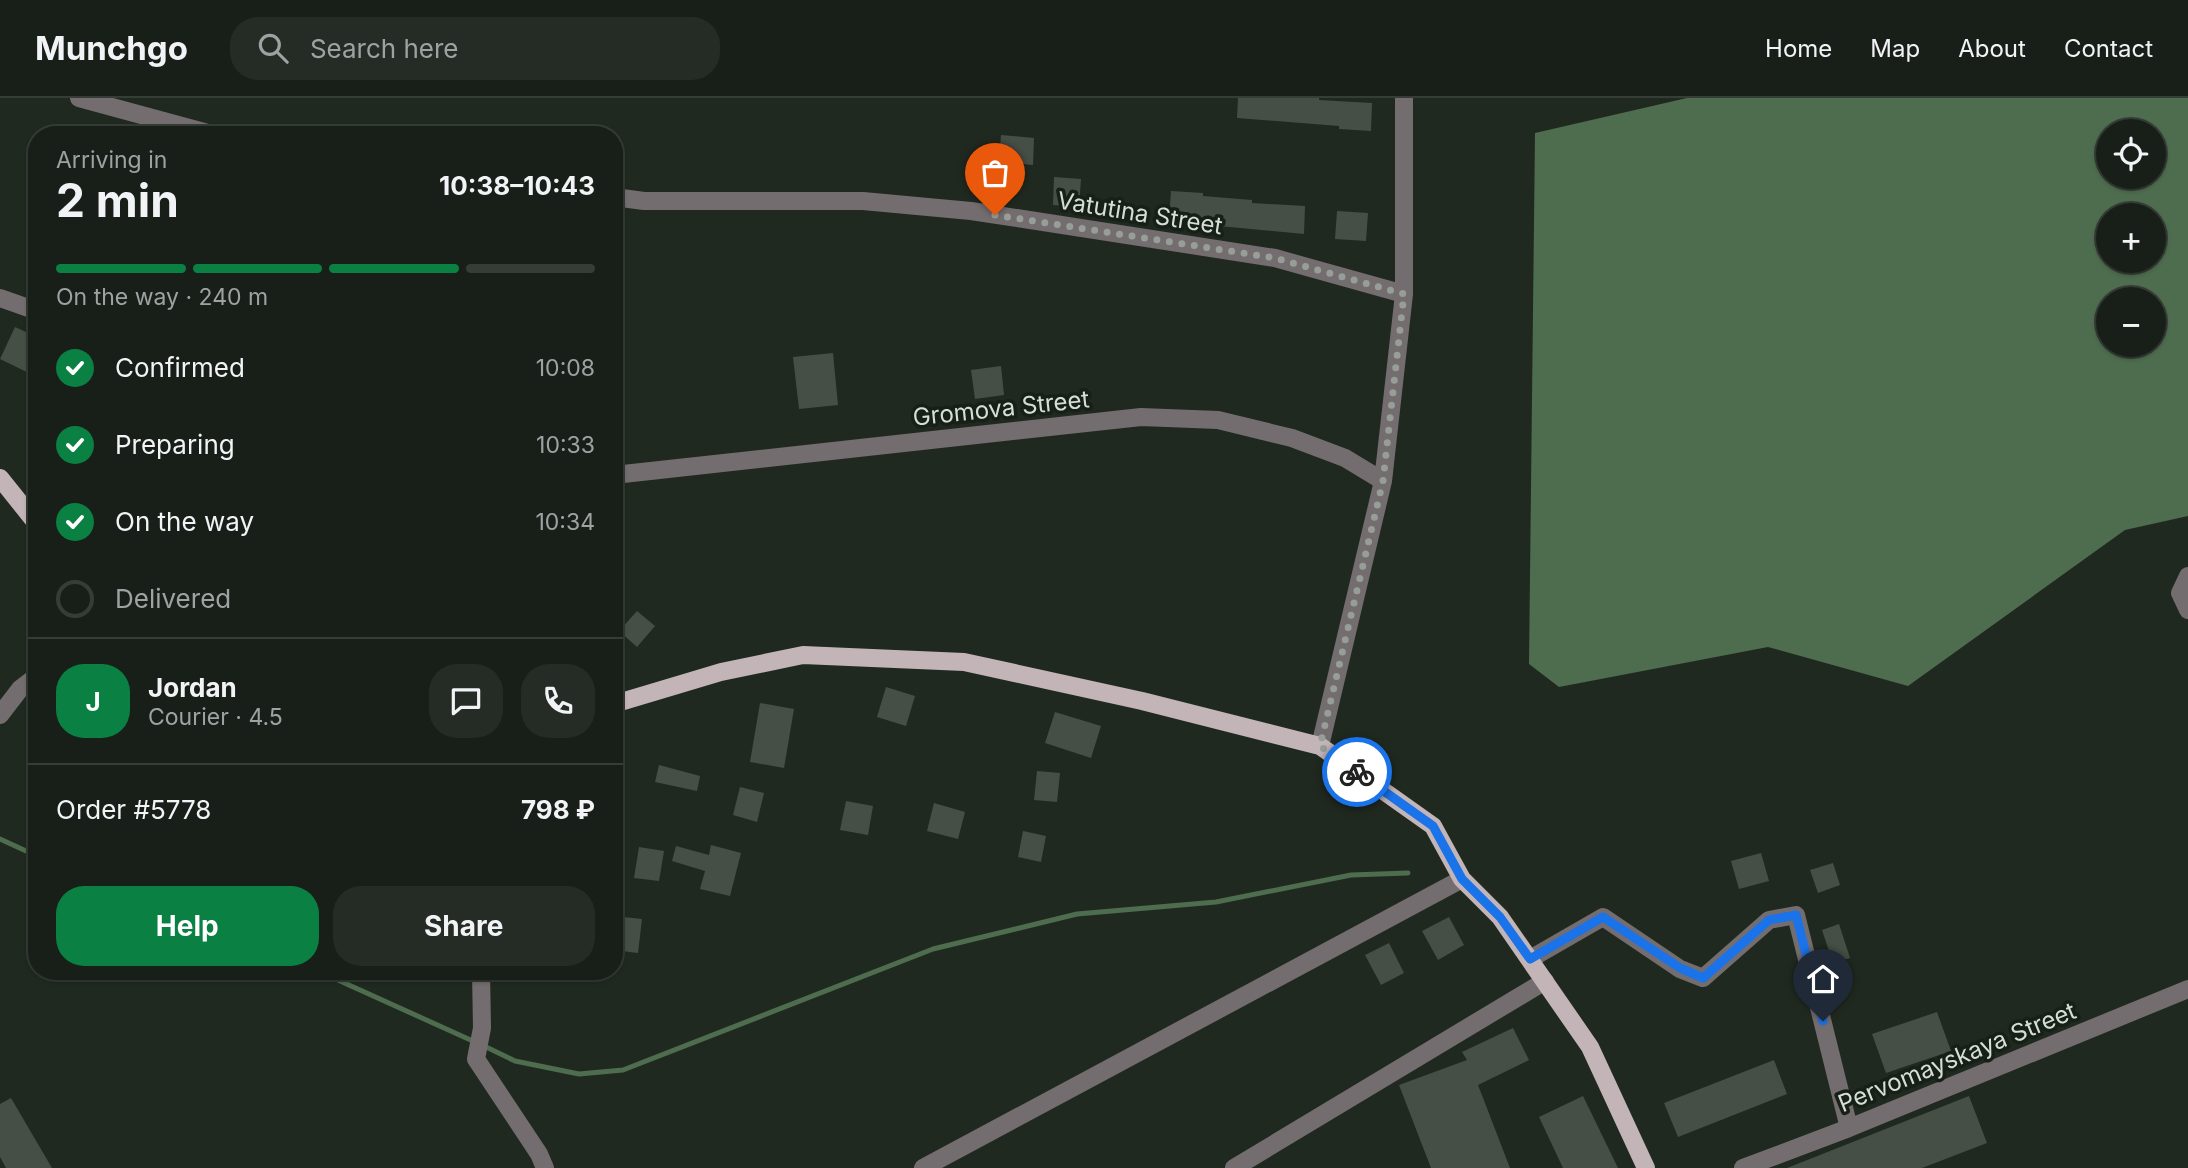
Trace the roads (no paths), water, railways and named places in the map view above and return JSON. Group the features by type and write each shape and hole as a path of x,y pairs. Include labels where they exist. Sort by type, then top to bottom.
{"main road":[{"path":"0,478 28,513"},
{"path":"623,702 721,672 803,655 964,662 1142,701 1320,746 1433,826 1462,879 1500,917 1590,1047 1646,1168"}],"street":[{"path":"79,98 182,126"},
{"path":"1320,746 1383,481 1404,294 1405,98"},
{"name":"Vatutina Street","path":"623,198 644,201 863,201 971,211 1275,258 1404,294"},
{"path":"0,298 28,309"},
{"name":"Gromova Street","path":"623,474 1141,417 1218,420 1292,438 1345,458 1383,481"},
{"path":"2188,576 2180,593 2188,610"},
{"path":"0,715 28,683"},
{"path":"0,687 20,689"},
{"path":"923,1168 1462,879"},
{"path":"1530,959 1603,917 1680,968 1703,978 1769,920 1796,915 1849,1128"},
{"path":"481,980 482,1028 476,1059 539,1154 545,1168"},
{"path":"1234,1168 1545,981"},
{"name":"Pervomayskaya Street","path":"1743,1168 1849,1128 2188,989"}],"waterway":[{"path":"0,839 28,852"},
{"path":"484,1046 515,1061 579,1074 623,1070 933,949 1077,914 1216,902 1351,875 1408,873"},
{"path":"338,980 475,1042"}]}
